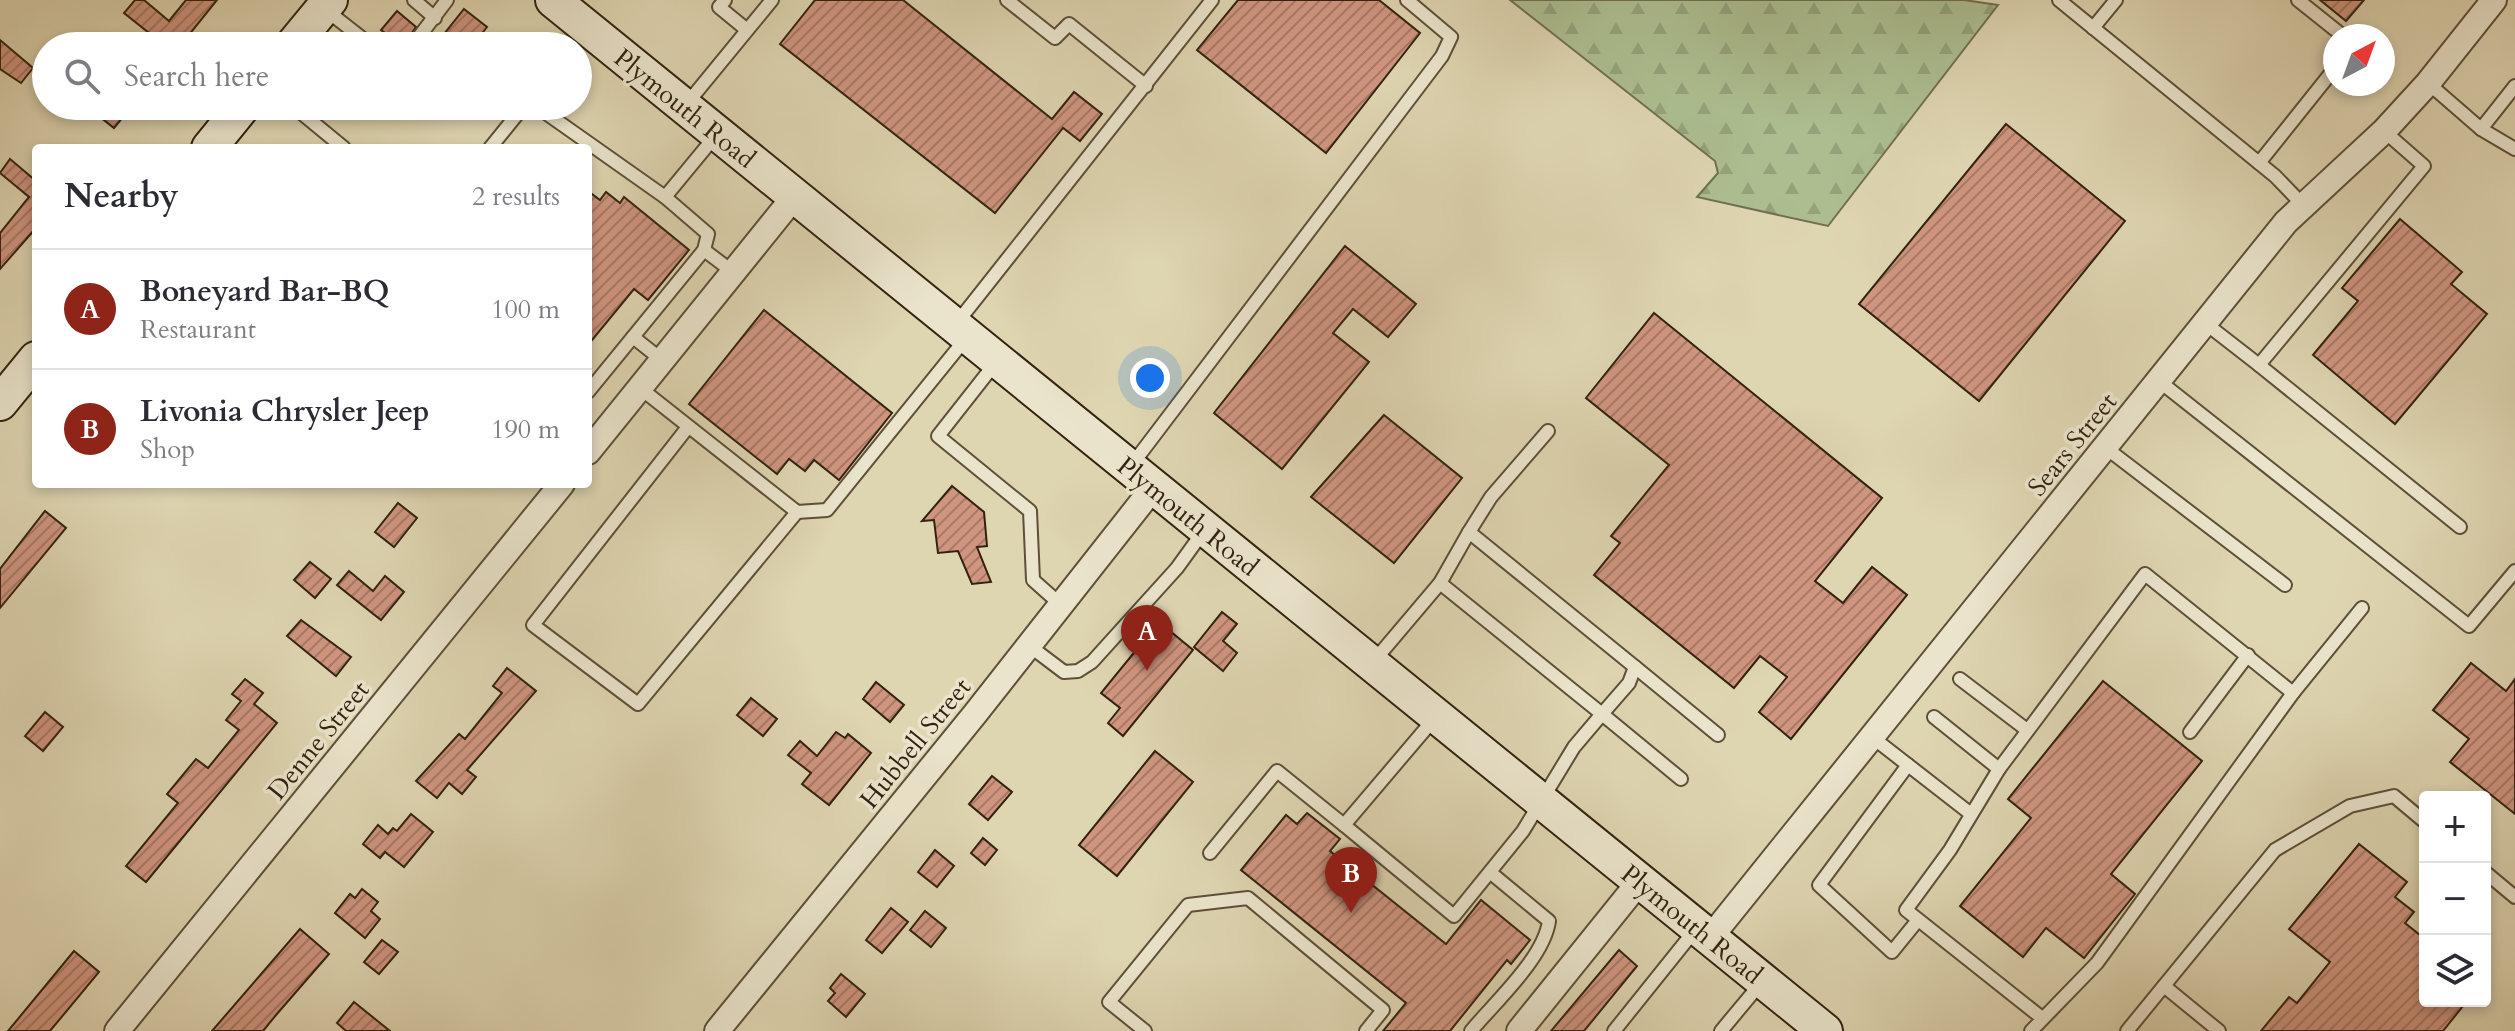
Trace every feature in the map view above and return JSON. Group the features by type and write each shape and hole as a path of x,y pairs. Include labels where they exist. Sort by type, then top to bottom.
{"main road":[{"path":"303,32 326,4"},
{"name":"Plymouth Road","path":"569,5 684,108 1825,1031"},
{"path":"212,144 232,120"},
{"path":"0,403 32,364"}],"street":[{"name":"Sears Street","path":"1704,933 1872,737 2286,222 2384,131 2428,83 2494,0"},
{"path":"592,440 640,388 794,197"},
{"name":"Hubbell Street","path":"717,1031 975,714 1060,604 1141,478"},
{"name":"Denne Street","path":"117,1031 559,488"},
{"path":"1519,1031 1640,881"}],"lane":[{"path":"414,0 435,18"},
{"path":"424,32 447,0"},
{"path":"725,0 719,7 747,30"},
{"path":"684,108 772,0"},
{"path":"1007,0 1055,38 1069,24 1146,86"},
{"path":"640,388 797,512 827,510 1212,0"},
{"path":"1141,478 1442,56 1451,37 1407,0"},
{"path":"2059,0 2259,163 2304,206"},
{"path":"2093,28 2116,0"},
{"path":"2298,0 2328,24"},
{"path":"326,4 357,32"},
{"path":"2259,163 2323,83"},
{"path":"2428,83 2481,129 2515,149"},
{"path":"2481,129 2515,86"},
{"path":"310,120 339,144"},
{"path":"493,144 513,120"},
{"path":"555,120 588,144"},
{"path":"2259,365 2424,166 2384,131"},
{"path":"665,197 717,134"},
{"path":"592,147 665,197 708,234 704,250 592,387"},
{"path":"704,250 733,272"},
{"path":"2205,323 2460,527"},
{"path":"633,337 662,360"},
{"path":"997,361 938,436 1030,511 1033,580 1060,604"},
{"path":"2159,381 2469,626 2515,571"},
{"path":"688,427 533,625 638,704 797,512"},
{"path":"1371,664 1440,583 1491,497 1548,431"},
{"path":"2106,448 2285,585"},
{"path":"1027,644 1064,672 1078,671 1092,662 1177,568 1205,530"},
{"path":"1469,532 1718,735"},
{"path":"2042,1018 1906,910 1999,769 2145,574 2293,693"},
{"path":"1440,583 1681,779"},
{"path":"2031,1031 2107,951 2293,693 2362,608"},
{"path":"2190,732 2248,655"},
{"path":"1210,853 1277,771 1454,916 1523,831 1574,747 1629,683 1635,667"},
{"path":"1960,679 2027,730"},
{"path":"1344,825 1436,717"},
{"path":"1934,717 1999,769"},
{"path":"1872,737 1971,814"},
{"path":"1908,765 1819,885 1892,952 1918,920"},
{"path":"2127,1031 2275,850 2350,806 2394,796 2419,817"},
{"path":"1471,1031 1540,948 1548,931 1549,921 1491,873"},
{"path":"2491,877 2515,897"},
{"path":"1145,1031 1109,1002 1188,905 1248,898 1383,1010 1366,1031"},
{"path":"1614,1031 1704,933"},
{"path":"1721,1031 1763,981"},
{"path":"2164,986 2219,1031"}],"green space":[{"path":"1510,0 1964,0 1998,5 1828,226 1697,197 1718,173 1715,161"}],"building":[{"path":"135,0 144,0 169,21 186,0 217,0 191,32 148,32 124,13"},
{"path":"815,0 903,0 1052,119 1074,92 1102,114 1080,141 1063,128 995,213 780,44"},
{"path":"1238,0 1379,0 1420,33 1326,153 1197,50"},
{"path":"2320,0 2364,0 2346,21"},
{"path":"464,9 487,27 483,32 446,32"},
{"path":"397,11 416,27 413,32 381,30"},
{"path":"0,40 32,67 21,83 0,69"},
{"path":"104,120 121,120 114,128"},
{"path":"2006,124 2125,221 1979,401 1859,304"},
{"path":"10,159 32,178 32,233 0,269 0,233 29,197 0,173"},
{"path":"606,192 620,203 624,197 689,250 648,300 634,289 592,340 592,194 600,200"},
{"path":"2400,219 2462,272 2451,284 2487,314 2395,424 2313,355 2358,301 2342,288"},
{"path":"1345,246 1416,304 1388,337 1353,309 1333,333 1369,362 1282,469 1214,413"},
{"path":"764,310 892,413 839,480 814,460 805,471 789,459 777,474 689,404"},
{"path":"1654,313 1882,498 1815,581 1843,603 1872,567 1907,595 1791,739 1759,712 1787,677 1760,656 1734,688 1594,575 1620,543 1611,536 1669,465 1586,398"},
{"path":"1384,415 1462,478 1394,563 1311,497"},
{"path":"952,486 984,512 987,546 977,547 991,582 972,584 958,551 938,553 934,520 922,521"},
{"path":"398,503 417,518 394,547 375,532"},
{"path":"45,511 66,528 0,608 0,569"},
{"path":"310,562 331,579 315,598 294,580"},
{"path":"349,571 373,591 385,576 404,592 381,620 337,585"},
{"path":"1222,612 1237,624 1223,641 1237,653 1223,671 1194,647"},
{"path":"301,620 351,657 336,676 287,636"},
{"path":"1159,622 1193,650 1123,736 1108,723 1120,708 1101,693"},
{"path":"2471,663 2506,691 2515,679 2515,814 2491,795 2491,791 2486,791 2450,762 2469,739 2433,710"},
{"path":"507,668 536,691 467,770 476,777 462,794 449,783 437,798 416,781 459,734 465,739 502,693 493,686"},
{"path":"245,679 263,693 254,704 277,723 146,882 126,866 178,803 167,794 196,759 208,768 239,730 226,720 241,701 232,694"},
{"path":"2103,681 2202,761 2111,874 2135,894 2084,958 2046,928 2023,957 1960,906 2031,818 2008,799"},
{"path":"876,682 904,705 890,722 863,699"},
{"path":"751,698 777,719 763,736 737,715"},
{"path":"45,712 63,727 43,751 25,736"},
{"path":"836,732 845,738 848,734 871,753 829,805 802,784 811,773 788,755 800,741 817,756"},
{"path":"1155,751 1193,782 1117,876 1079,845"},
{"path":"992,776 1012,792 988,820 969,804"},
{"path":"1307,813 1340,839 1330,851 1446,944 1481,900 1530,940 1511,964 1507,960 1450,1031 1383,1031 1406,1003 1241,870 1286,815 1297,824"},
{"path":"411,814 433,832 404,867 385,852 380,858 363,844 378,825 388,834 393,828 397,831"},
{"path":"983,838 997,850 985,865 971,853"},
{"path":"2359,844 2407,882 2395,897 2414,912 2405,923 2419,934 2419,1007 2462,1007 2443,1031 2261,1031 2289,997 2297,1003 2330,962 2289,929"},
{"path":"935,850 954,866 937,887 918,872"},
{"path":"362,889 378,902 371,911 380,919 365,938 335,913 350,894 355,898"},
{"path":"891,908 908,922 882,953 866,940"},
{"path":"925,911 946,928 931,947 910,930"},
{"path":"300,929 329,954 263,1031 212,1031"},
{"path":"382,940 398,952 379,974 364,962"},
{"path":"1619,950 1637,966 1584,1031 1551,1031"},
{"path":"74,951 99,972 50,1031 8,1031"},
{"path":"841,974 865,994 846,1017 828,1001 835,993 830,988"},
{"path":"354,1002 390,1031 346,1031 337,1023"}],"place":[{"name":"Boneyard Bar-BQ","path":"1147,671"},
{"name":"Livonia Chrysler Jeep","path":"1351,913"}]}
